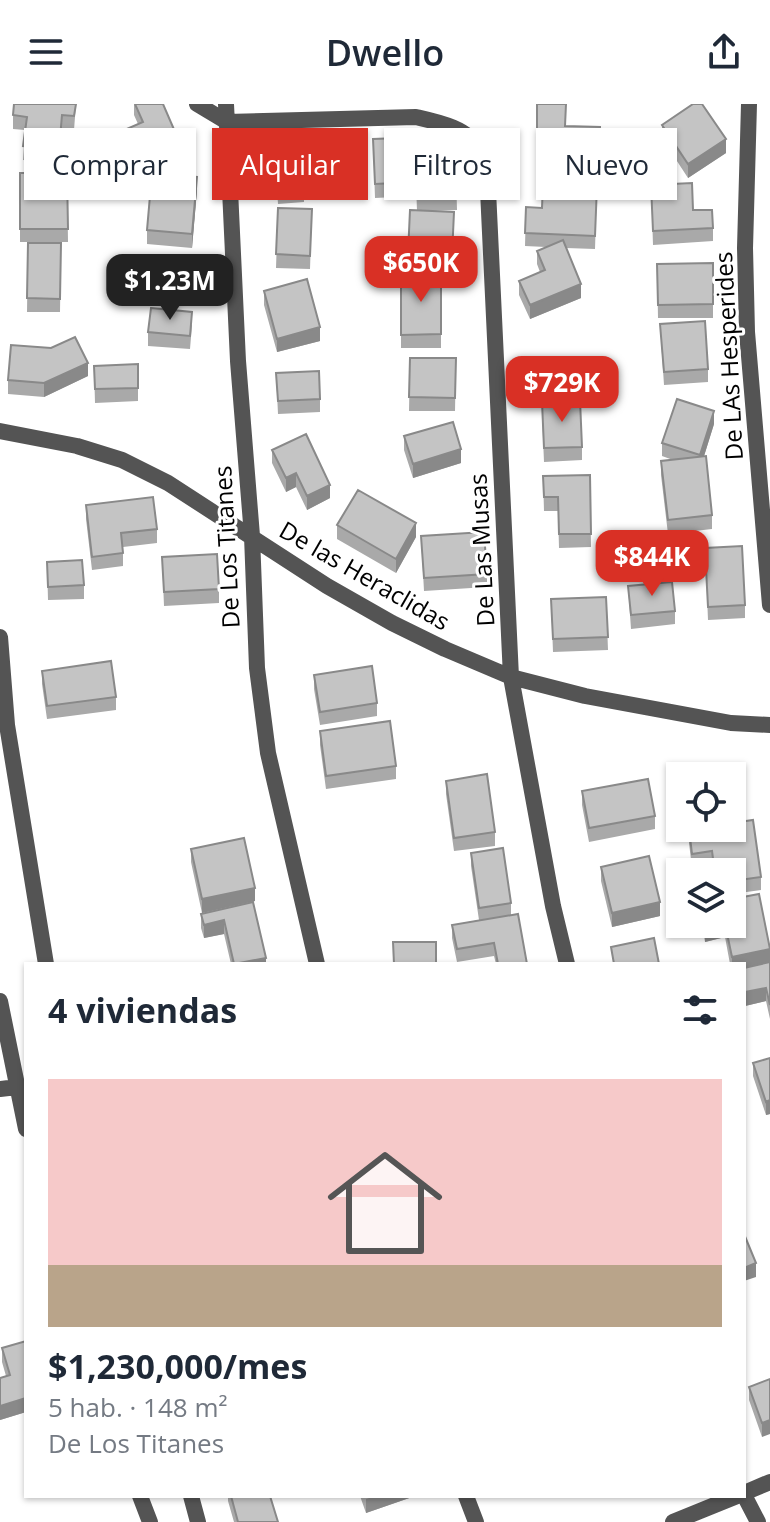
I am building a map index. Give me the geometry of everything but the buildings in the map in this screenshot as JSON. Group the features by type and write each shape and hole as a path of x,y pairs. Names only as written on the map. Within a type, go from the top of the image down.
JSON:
{"street":[{"path":"197,104 227,122"},
{"name":"De Los Titanes","path":"226,104 257,668 268,753 317,962"},
{"name":"De LAs Hesperides","path":"749,104 745,248 747,332 770,605"},
{"name":"De Las Musas","path":"227,122 416,117 443,123 467,135 479,147 487,169 511,677 553,906 567,962"},
{"name":"De las Heraclidas","path":"0,431 77,446 122,460 168,483 327,586 392,623 511,677 599,699 731,723 770,725"},
{"path":"0,637 7,725 46,962"},
{"path":"0,1001 24,1120"},
{"path":"0,1089 17,1087"},
{"path":"746,1493 770,1482"},
{"path":"141,1498 150,1522"},
{"path":"192,1498 198,1522"},
{"path":"467,1498 476,1522"},
{"path":"673,1522 732,1498"},
{"path":"746,1498 758,1522"}]}
